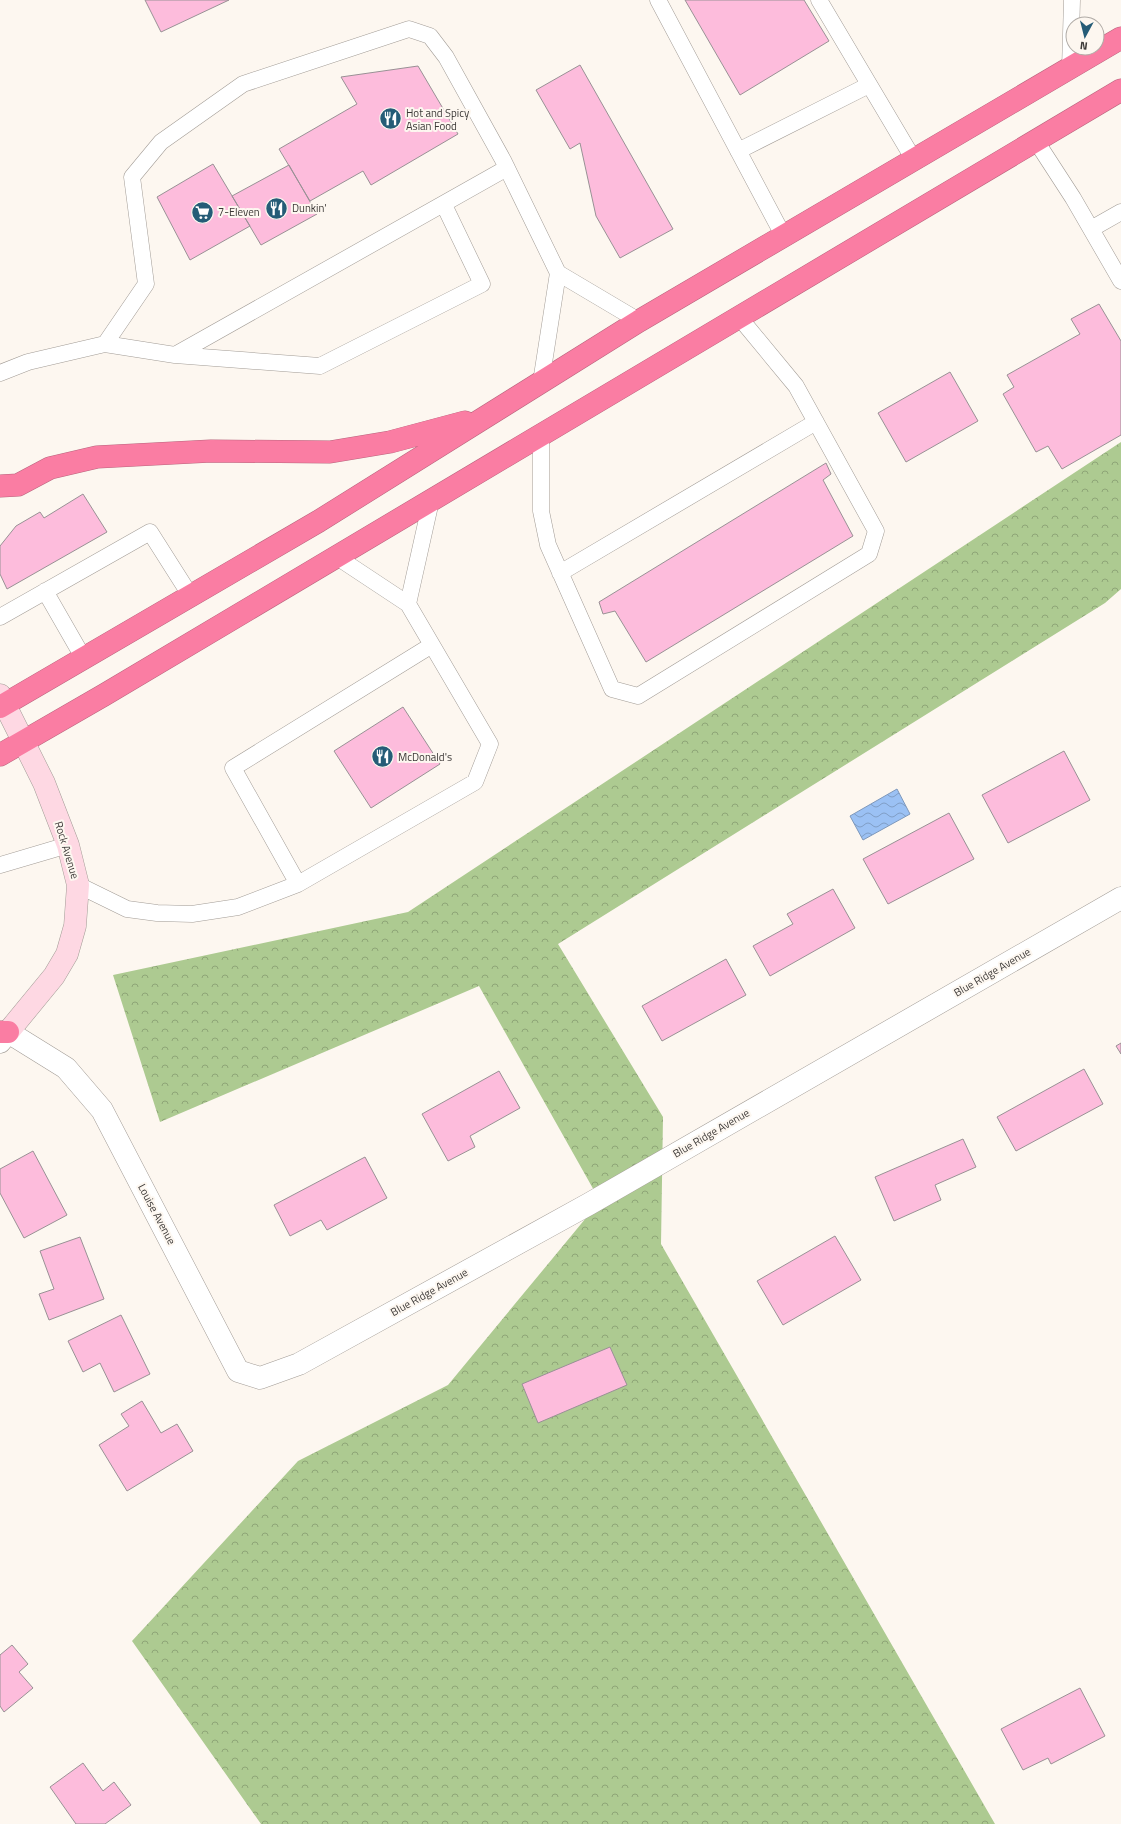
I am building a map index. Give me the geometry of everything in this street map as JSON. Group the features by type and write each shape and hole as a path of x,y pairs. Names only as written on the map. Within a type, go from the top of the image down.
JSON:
{"highway":[{"path":"2,702 84,659 319,521 639,321 1121,38"},
{"path":"0,755 104,695 1121,90"},
{"path":"0,499 9,486 50,468 98,457 211,451 330,452 390,442 486,416"}],"street":[{"name":"Rock Avenue","path":"2,702 44,783 68,844 78,886 75,926 67,954 54,976 3,1035"},
{"name":"Blue Ridge Avenue","path":"299,1364 589,1204 1121,898"},
{"name":"Louise Avenue","path":"3,1035 66,1068 102,1110 238,1371 260,1378 299,1364"}],"lane":[{"path":"658,0 784,237"},
{"path":"819,0 914,160"},
{"path":"1070,69 1072,0"},
{"path":"105,344 146,284 132,177 161,142 243,84 409,29 430,36 446,57 507,168 558,273 639,321"},
{"path":"738,151 869,85"},
{"path":"1036,141 1074,198 1121,281"},
{"path":"175,355 444,205 507,168"},
{"path":"0,373 28,362 105,344 175,355 320,366 482,284 444,205"},
{"path":"1091,229 1121,212"},
{"path":"541,382 558,273"},
{"path":"541,435 541,511 548,545 612,689 638,696 869,554 876,531 796,386 739,317"},
{"path":"560,573 816,422"},
{"path":"408,604 431,501"},
{"path":"0,617 150,532 190,596"},
{"path":"78,886 127,909 157,914 192,914 238,907 298,884 475,782 490,744 408,604 336,557"},
{"path":"45,591 84,659"},
{"path":"298,884 232,768 432,644"},
{"path":"0,865 68,844"}],"green space":[{"path":"1121,442 1121,589 1105,603 558,944 663,1117 661,1244 995,1824 261,1824 132,1641 298,1461 448,1385 600,1201 479,986 160,1122 113,975 408,912"}],"water":[{"path":"897,789 910,814 863,840 850,816"}],"building":[{"path":"145,0 229,0 161,32"},
{"path":"685,0 804,0 829,41 740,95"},
{"path":"580,65 673,229 620,258 596,216 580,143 570,149 536,90"},
{"name":"Hot and Spicy Asian Food","path":"418,66 458,134 371,185 363,171 310,201 279,149 357,104 341,77"},
{"name":"7-Eleven","path":"213,164 250,226 190,260 157,197"},
{"name":"Dunkin'","path":"289,165 317,214 261,245 232,196"},
{"path":"1099,304 1121,341 1121,435 1062,469 1048,446 1036,452 1003,394 1014,387 1007,375 1080,334 1071,319"},
{"path":"950,372 978,421 906,462 878,413"},
{"path":"826,463 831,474 823,480 853,536 646,662 615,611 603,614 599,602"},
{"path":"83,494 107,532 7,589 0,574 0,546 16,526 40,512 44,518"},
{"path":"403,707 440,764 371,808 334,751"},
{"path":"1064,751 1090,800 1008,843 982,795"},
{"path":"949,813 974,859 888,904 863,859"},
{"path":"833,889 855,928 770,976 753,946 793,924 787,914"},
{"path":"726,959 746,995 662,1041 642,1006"},
{"path":"1121,1043 1121,1054 1116,1046"},
{"path":"1084,1069 1103,1104 1016,1151 997,1117"},
{"path":"499,1071 520,1108 470,1136 475,1147 448,1161 422,1114"},
{"path":"963,1139 976,1167 935,1185 941,1200 894,1221 875,1177"},
{"path":"33,1151 67,1215 24,1238 0,1193 0,1169"},
{"path":"365,1157 387,1198 327,1230 321,1220 290,1236 274,1205"},
{"path":"835,1236 861,1280 783,1325 757,1281"},
{"path":"80,1237 104,1299 49,1320 39,1294 54,1289 40,1251"},
{"path":"121,1315 150,1374 114,1392 100,1363 83,1372 68,1341"},
{"path":"610,1347 627,1385 538,1423 522,1384"},
{"path":"142,1401 161,1433 177,1424 193,1451 127,1491 99,1445 129,1426 121,1414"},
{"path":"12,1645 28,1664 19,1672 33,1688 4,1712 0,1706 0,1655"},
{"path":"1080,1688 1105,1736 1051,1764 1048,1758 1023,1770 1001,1729"},
{"path":"83,1763 103,1791 114,1782 131,1805 105,1824 76,1824 50,1787"}],"place":[{"name":"Hot and Spicy Asian Food","path":"390,119"},
{"name":"Dunkin'","path":"276,208"},
{"name":"7-Eleven","path":"203,212"},
{"name":"McDonald's","path":"382,757"}]}
